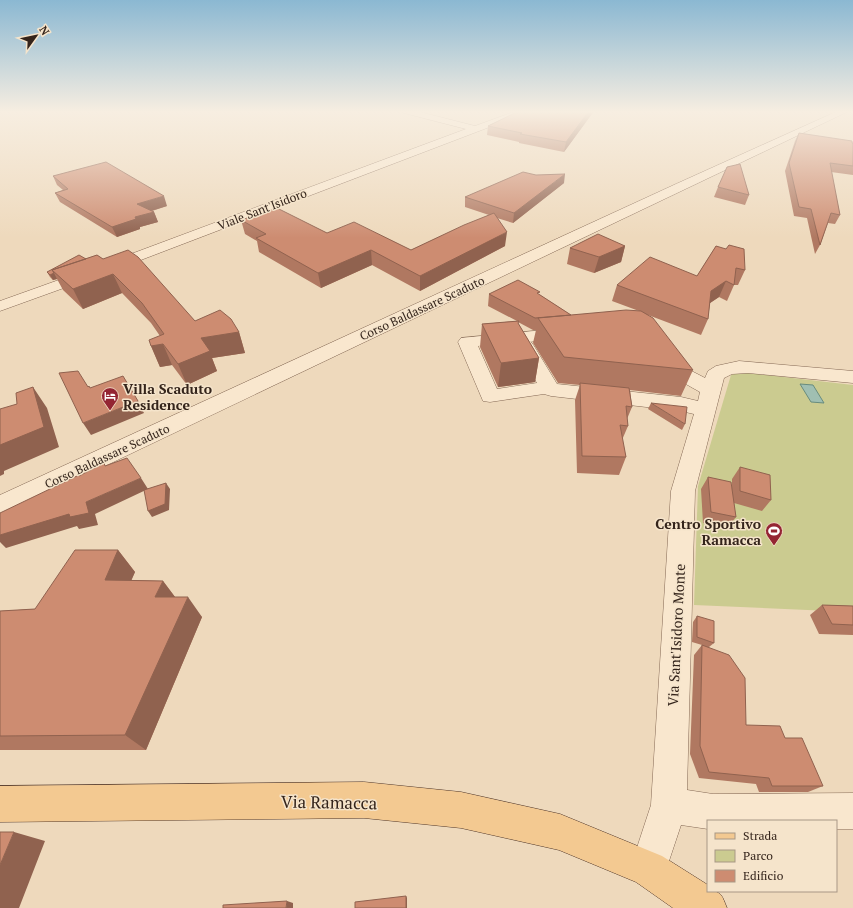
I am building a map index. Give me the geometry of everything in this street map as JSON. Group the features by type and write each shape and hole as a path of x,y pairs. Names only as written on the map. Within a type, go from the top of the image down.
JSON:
{"main road":[{"name":"Via Ramacca","path":"0,804 364,800 461,810 560,832 649,869 707,908"}],"street":[{"name":"Viale Sant'Isidoro","path":"0,306 410,153"},
{"name":"Corso Baldassare Scaduto","path":"0,506 753,153"},
{"path":"533,388 490,396 467,342 578,332"},
{"path":"657,345 675,370 708,400"},
{"path":"525,346 551,390 681,404 708,400"},
{"name":"Via Sant'Isidoro Monte","path":"649,869 669,805 683,491 715,375 721,370 735,367 748,367 853,377"},
{"path":"669,805 713,812 853,811"}],"green space":[{"name":"Centro Sportivo Ramacca","path":"741,372 853,385 853,612 694,605 698,486 731,375"}],"shaded area":[{"path":"800,384 813,385 824,403 811,402"}],"building":[{"path":"792,153 853,153 853,166 830,163 840,215 831,213 820,245 811,209 799,207 789,163"},
{"path":"106,162 164,196 137,204 154,212 135,217 136,219 112,227 55,193 68,189 53,176"},
{"path":"740,164 749,195 718,187 727,167"},
{"path":"523,172 536,175 565,174 514,213 465,197"},
{"path":"277,208 327,233 354,222 411,250 464,225 494,213 507,232 420,276 371,250 318,273 256,238 266,234 241,220"},
{"path":"598,234 625,246 599,257 570,248"},
{"path":"729,245 744,249 745,270 736,268 734,285 726,281 711,291 708,319 617,285 650,257 697,276 716,246 726,249"},
{"path":"128,250 138,257 195,321 220,310 231,319 239,332 201,338 210,351 178,364 163,344 151,346 149,340 164,334 142,303 113,274 73,289 52,270 97,255 103,259"},
{"path":"79,255 86,259 52,270 54,273 50,275 47,272"},
{"path":"518,280 540,292 537,293 571,315 535,318 489,294"},
{"path":"626,310 641,311 653,318 693,370 564,357 538,318"},
{"path":"519,321 518,323 539,358 501,363 482,324"},
{"path":"78,371 90,388 123,376 138,401 83,423 59,373"},
{"path":"580,383 629,388 632,407 626,406 628,426 620,425 626,457 582,456"},
{"path":"33,387 44,427 0,445 0,409 17,404 16,393"},
{"path":"651,403 687,407 685,424"},
{"path":"127,458 141,478 86,502 89,513 70,517 69,514 0,535 0,513 104,463 105,466"},
{"path":"740,467 770,475 771,500 740,491"},
{"path":"708,477 731,482 736,517 711,512"},
{"path":"166,483 165,504 148,511 144,490"},
{"path":"75,550 118,550 105,580 163,581 155,597 188,597 125,735 0,736 0,611 35,609"},
{"path":"822,605 853,606 853,625 832,624"},
{"path":"697,616 714,621 714,643 697,637"},
{"path":"702,645 729,655 745,678 746,725 780,726 785,738 802,738 823,786 772,786 769,778 709,772 700,746"},
{"path":"0,832 14,832 0,865"},
{"path":"406,896 406,908 355,908 355,902"},
{"path":"287,901 286,908 223,908 223,905"}],"place":[{"name":"Villa Scaduto Residence","path":"110,411"},
{"name":"Centro Sportivo Ramacca","path":"774,546"}]}
